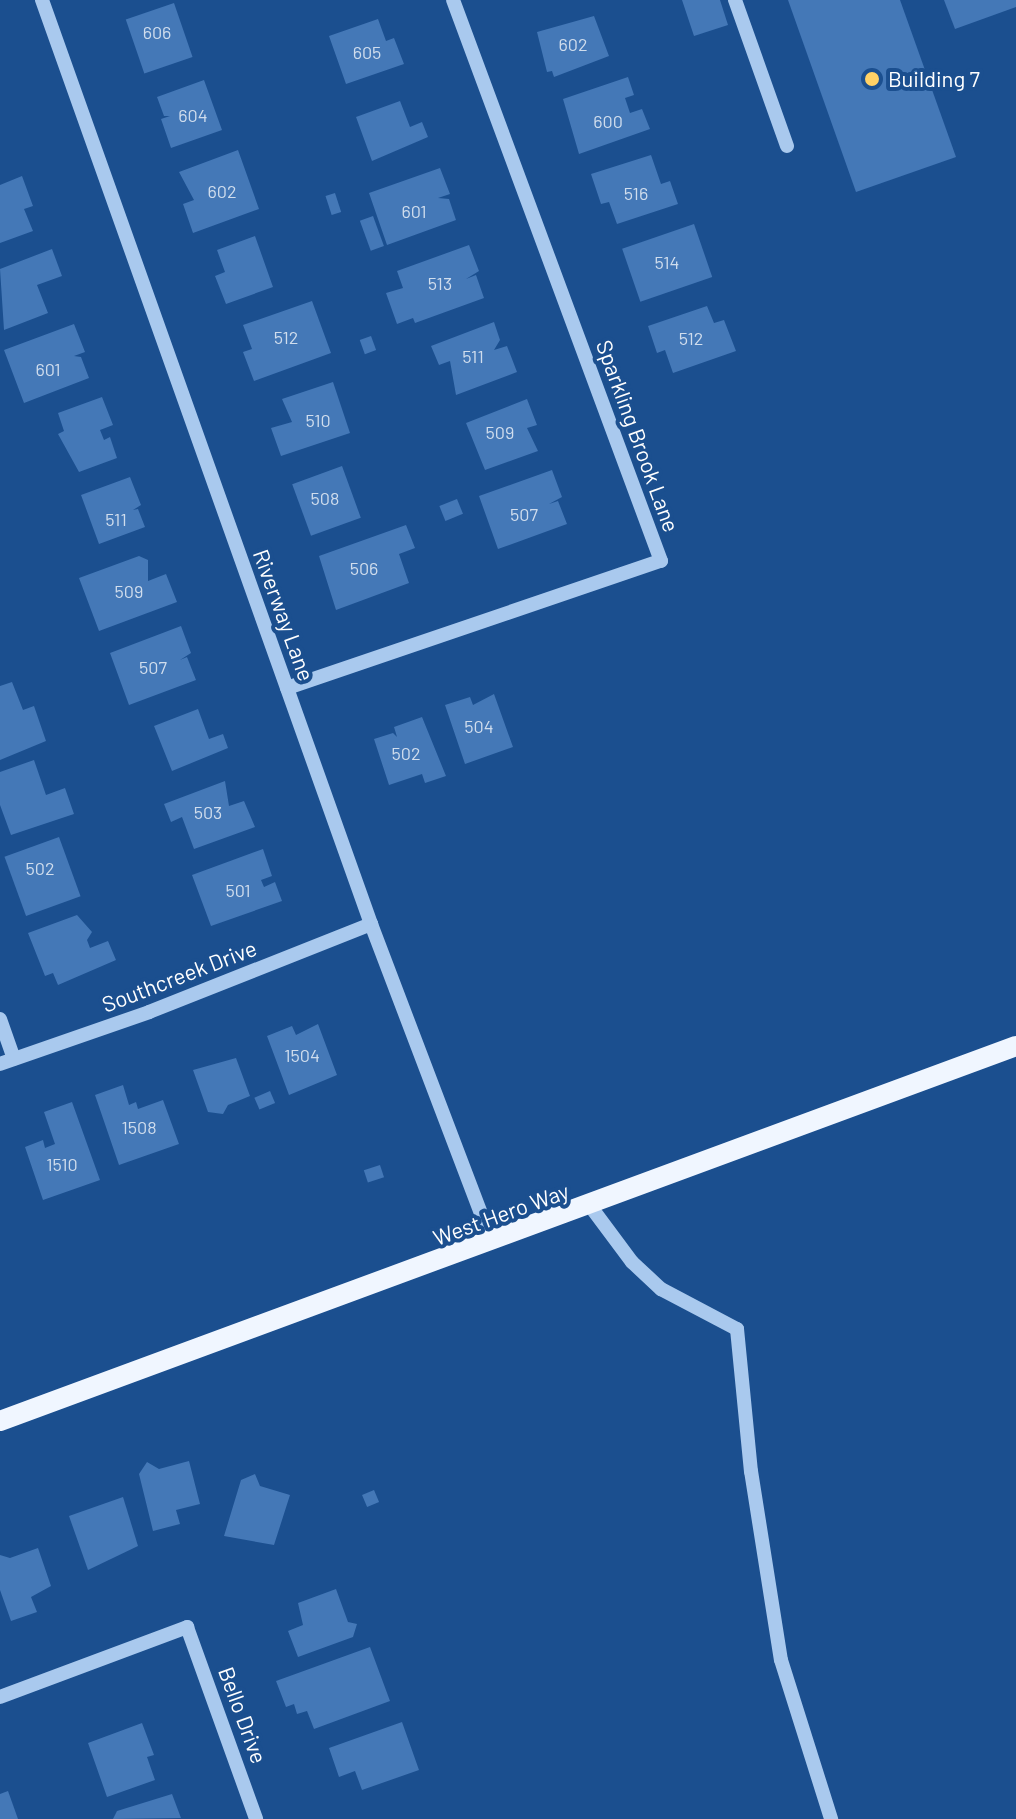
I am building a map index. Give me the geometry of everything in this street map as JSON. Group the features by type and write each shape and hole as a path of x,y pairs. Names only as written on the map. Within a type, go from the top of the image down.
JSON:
{"main road":[{"name":"West Hero Way","path":"0,1421 591,1207 1016,1046"}],"street":[{"name":"Riverway Lane","path":"42,0 371,924 492,1242"},
{"name":"Sparkling Brook Lane","path":"287,688 661,561 453,0"},
{"path":"735,0 787,146"},
{"name":"Southcreek Drive","path":"7,1061 371,924"},
{"path":"0,1019 7,1061"},
{"path":"591,1207 632,1262 661,1289 737,1329 751,1471 781,1660 831,1819"},
{"name":"Bello Drive","path":"0,1697 187,1627 256,1819"}],"building":[{"path":"682,0 720,0 728,25 694,36"},
{"name":"Building 7","path":"788,0 900,0 956,157 856,192"},
{"path":"944,0 1016,0 1016,7 955,29"},
{"path":"174,3 193,57 144,73 126,20"},
{"path":"594,16 609,56 554,77 552,71 547,72 537,32"},
{"path":"378,19 386,41 394,38 404,64 346,84 329,36"},
{"path":"628,77 634,95 625,98 630,113 642,109 650,129 579,154 563,99"},
{"path":"204,80 222,130 171,148 161,119 170,116 164,116 157,97"},
{"path":"400,101 410,127 422,122 428,137 372,161 356,117"},
{"path":"238,150 259,209 193,233 183,204 194,200 179,172"},
{"path":"651,155 661,184 670,181 678,204 617,224 609,202 601,204 591,174"},
{"path":"440,168 450,194 438,198 449,199 456,220 387,245 369,193"},
{"path":"22,176 33,206 24,209 33,231 0,243 0,185"},
{"path":"335,193 341,212 332,215 325,196"},
{"path":"373,216 384,246 371,251 360,221"},
{"path":"694,224 712,277 640,302 622,249"},
{"path":"255,236 273,287 226,304 215,276 225,272 217,250"},
{"path":"469,245 479,271 466,279 476,275 484,298 415,323 413,318 397,324 386,293 403,288 397,271"},
{"path":"52,249 62,276 37,285 48,313 4,330 0,269"},
{"path":"312,301 331,353 254,381 243,352 252,349 243,325"},
{"path":"707,306 714,323 724,320 736,351 673,373 665,350 657,353 648,326"},
{"path":"494,322 500,340 494,350 507,346 517,372 456,395 450,361 439,365 431,346"},
{"path":"74,324 85,352 74,356 81,357 89,378 24,403 4,350"},
{"path":"371,336 376,350 365,354 360,340"},
{"path":"333,382 350,433 281,456 271,428 292,422 282,399"},
{"path":"102,397 113,425 100,430 104,440 110,437 117,458 79,472 58,434 64,431 58,413"},
{"path":"527,399 537,425 527,428 538,451 485,470 466,423"},
{"path":"342,466 361,518 311,536 292,484"},
{"path":"552,470 562,497 549,504 558,501 567,524 498,549 479,496"},
{"path":"130,477 141,505 133,510 138,509 145,527 99,544 81,495"},
{"path":"457,499 463,514 445,521 439,506"},
{"path":"406,525 415,548 399,554 409,583 336,610 319,556"},
{"path":"139,556 148,560 148,581 166,574 177,602 99,631 79,578"},
{"path":"181,626 191,653 180,660 187,657 196,680 129,705 110,653"},
{"path":"12,682 23,710 34,706 46,741 0,760 0,686"},
{"path":"494,694 513,747 465,764 445,705 470,697 473,705"},
{"path":"198,709 209,739 223,734 228,748 172,771 154,726"},
{"path":"422,717 446,776 425,783 422,774 389,785 374,739 393,733 397,737 394,727"},
{"path":"34,760 46,795 65,788 74,814 11,835 0,805 0,772"},
{"path":"225,781 229,806 244,801 255,827 194,849 182,817 171,822 164,804"},
{"path":"59,837 81,896 26,916 4,857"},
{"path":"263,849 272,876 261,880 264,887 275,882 282,901 211,926 192,875"},
{"path":"77,915 92,932 87,940 90,948 108,941 116,960 58,985 53,973 45,976 28,933"},
{"path":"318,1024 337,1075 289,1095 267,1036 292,1026 296,1035"},
{"path":"236,1058 250,1096 228,1105 223,1114 208,1112 193,1070"},
{"path":"123,1085 129,1105 136,1102 138,1109 163,1100 179,1144 119,1165 95,1095"},
{"path":"270,1091 275,1103 259,1110 254,1098"},
{"path":"72,1102 100,1180 43,1200 25,1147 43,1140 45,1148 55,1144 44,1112"},
{"path":"380,1165 384,1177 368,1183 364,1170"},
{"path":"189,1461 200,1504 176,1510 180,1524 153,1531 139,1474 147,1462 159,1469"},
{"path":"255,1474 260,1486 290,1495 274,1545 224,1536 241,1480"},
{"path":"374,1490 379,1502 367,1507 362,1495"},
{"path":"123,1497 138,1546 88,1570 69,1516"},
{"path":"38,1548 51,1586 31,1597 37,1612 11,1621 0,1590 0,1555 10,1558"},
{"path":"336,1589 348,1622 357,1624 353,1637 298,1657 288,1631 303,1625 298,1603"},
{"path":"370,1647 390,1701 314,1729 307,1711 297,1714 294,1704 286,1707 276,1681"},
{"path":"402,1722 419,1770 362,1790 355,1771 339,1777 329,1748"},
{"path":"142,1723 154,1755 147,1757 155,1780 107,1797 88,1743"},
{"path":"8,1791 18,1819 0,1819 0,1794"},
{"path":"172,1794 181,1818 113,1819 117,1811"}],"place":[{"name":"Building 7","path":"872,79"}]}
